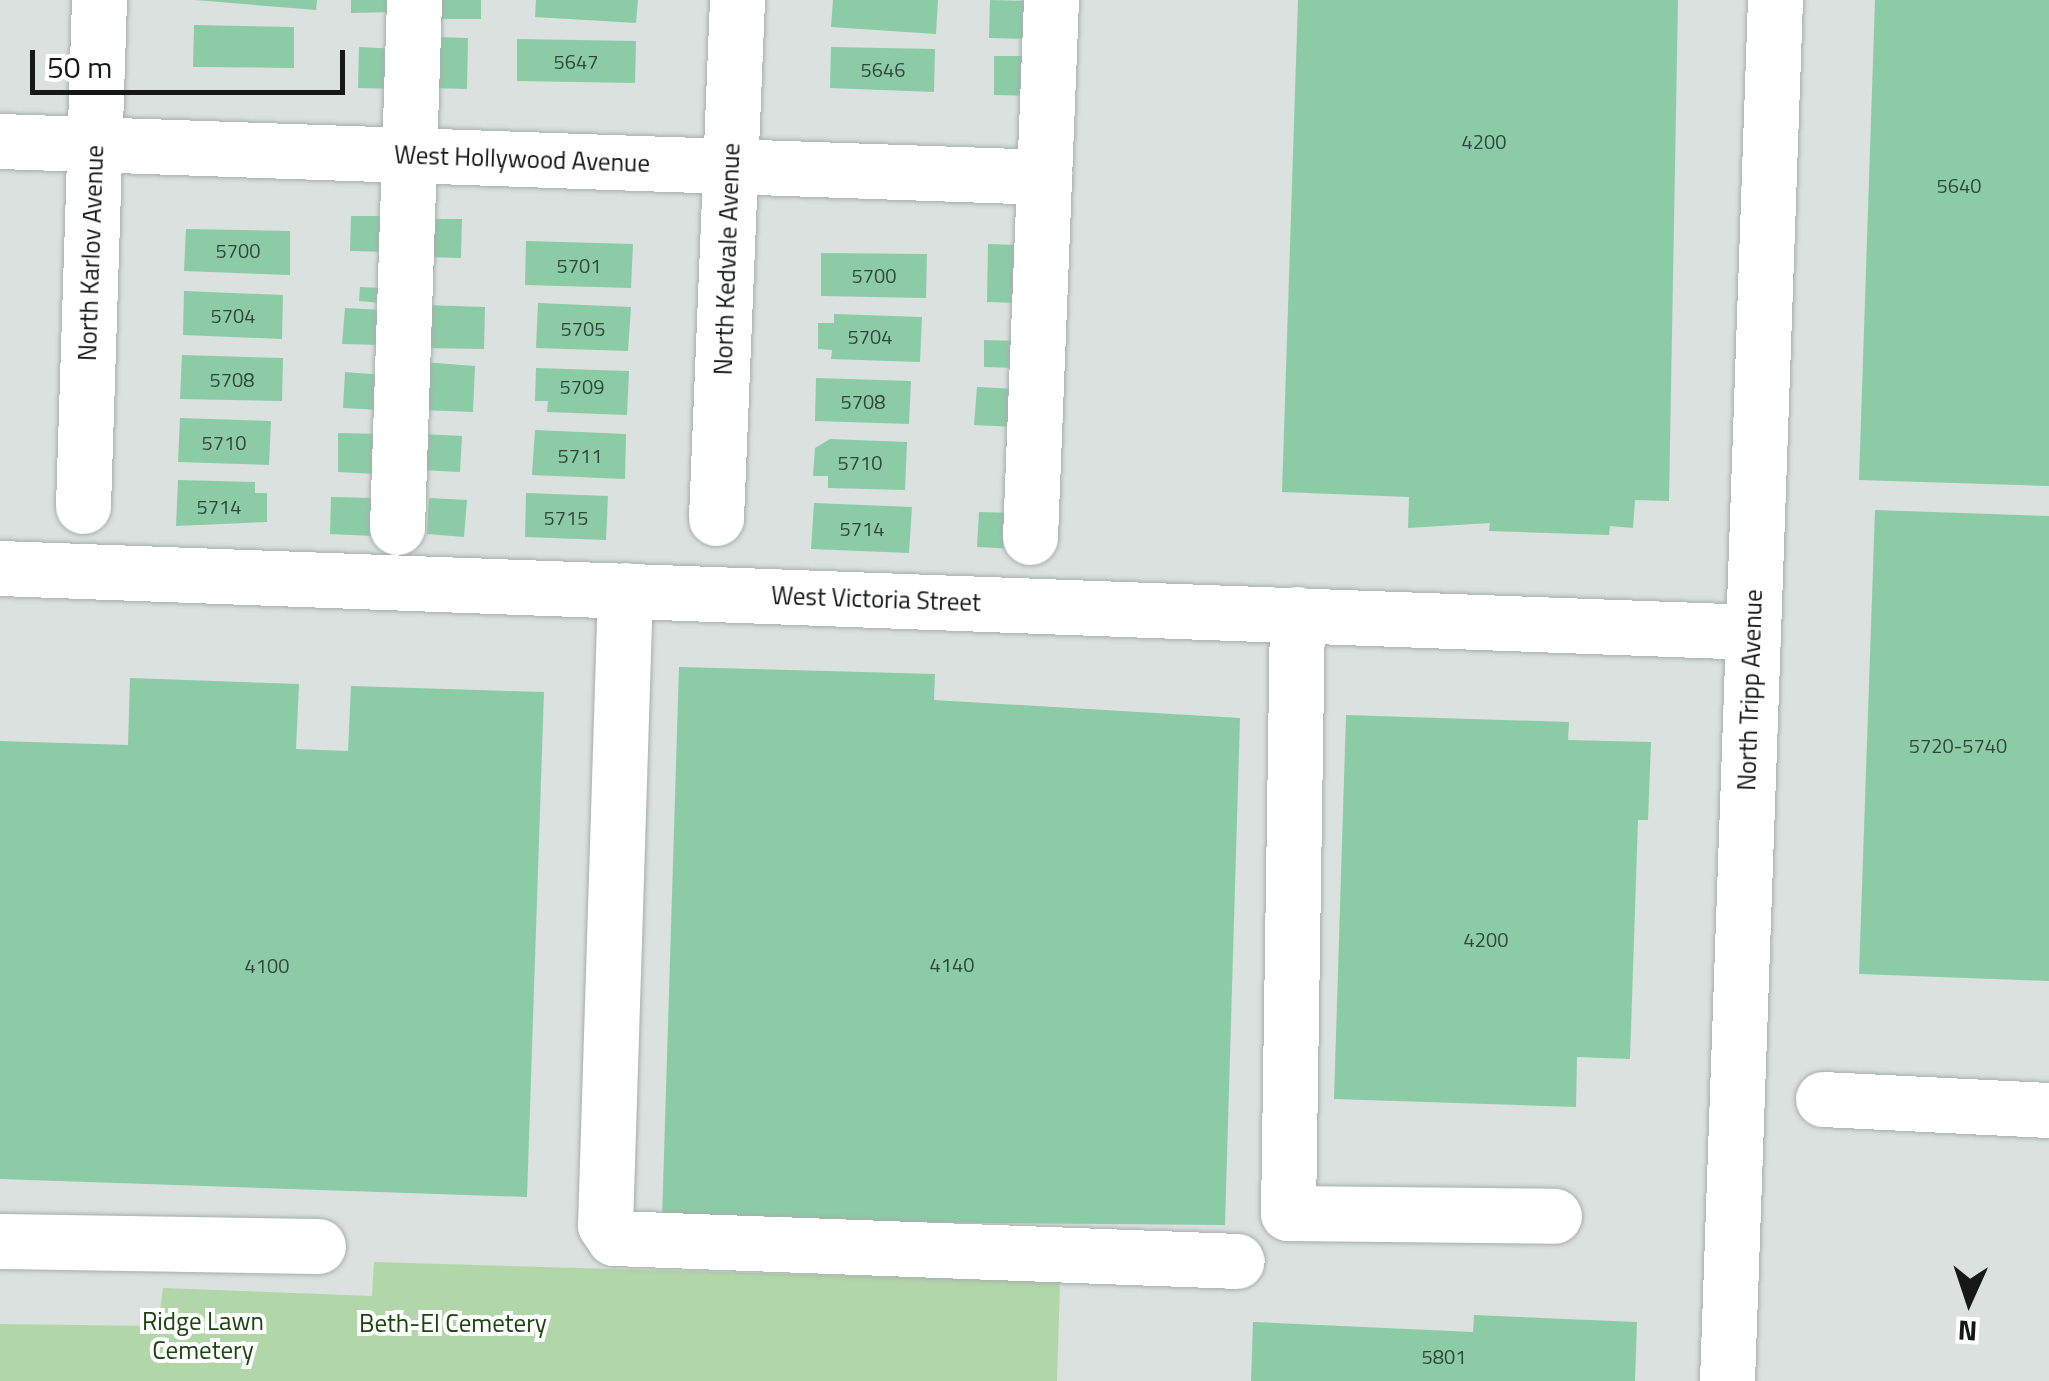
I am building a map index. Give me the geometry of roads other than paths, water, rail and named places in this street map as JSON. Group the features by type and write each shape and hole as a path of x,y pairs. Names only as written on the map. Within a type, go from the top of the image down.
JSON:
{"street":[{"name":"North Karlov Avenue","path":"84,506 99,0"},
{"path":"397,526 414,0"},
{"name":"North Kedvale Avenue","path":"716,518 737,0"},
{"path":"1030,537 1050,0"},
{"name":"North Tripp Avenue","path":"1726,1381 1775,0"},
{"name":"West Hollywood Avenue","path":"0,141 1044,177"},
{"name":"West Victoria Street","path":"0,568 1752,632"},
{"path":"624,590 605,1225 614,1238 1237,1261"},
{"path":"1296,614 1288,1214 1554,1216"},
{"path":"1824,1099 2049,1110"},
{"path":"0,1241 318,1246"}],"park label":[{"name":"Beth-El Cemetery","path":"453,1323"},
{"name":"Ridge Lawn Cemetery","path":"203,1336"}]}
